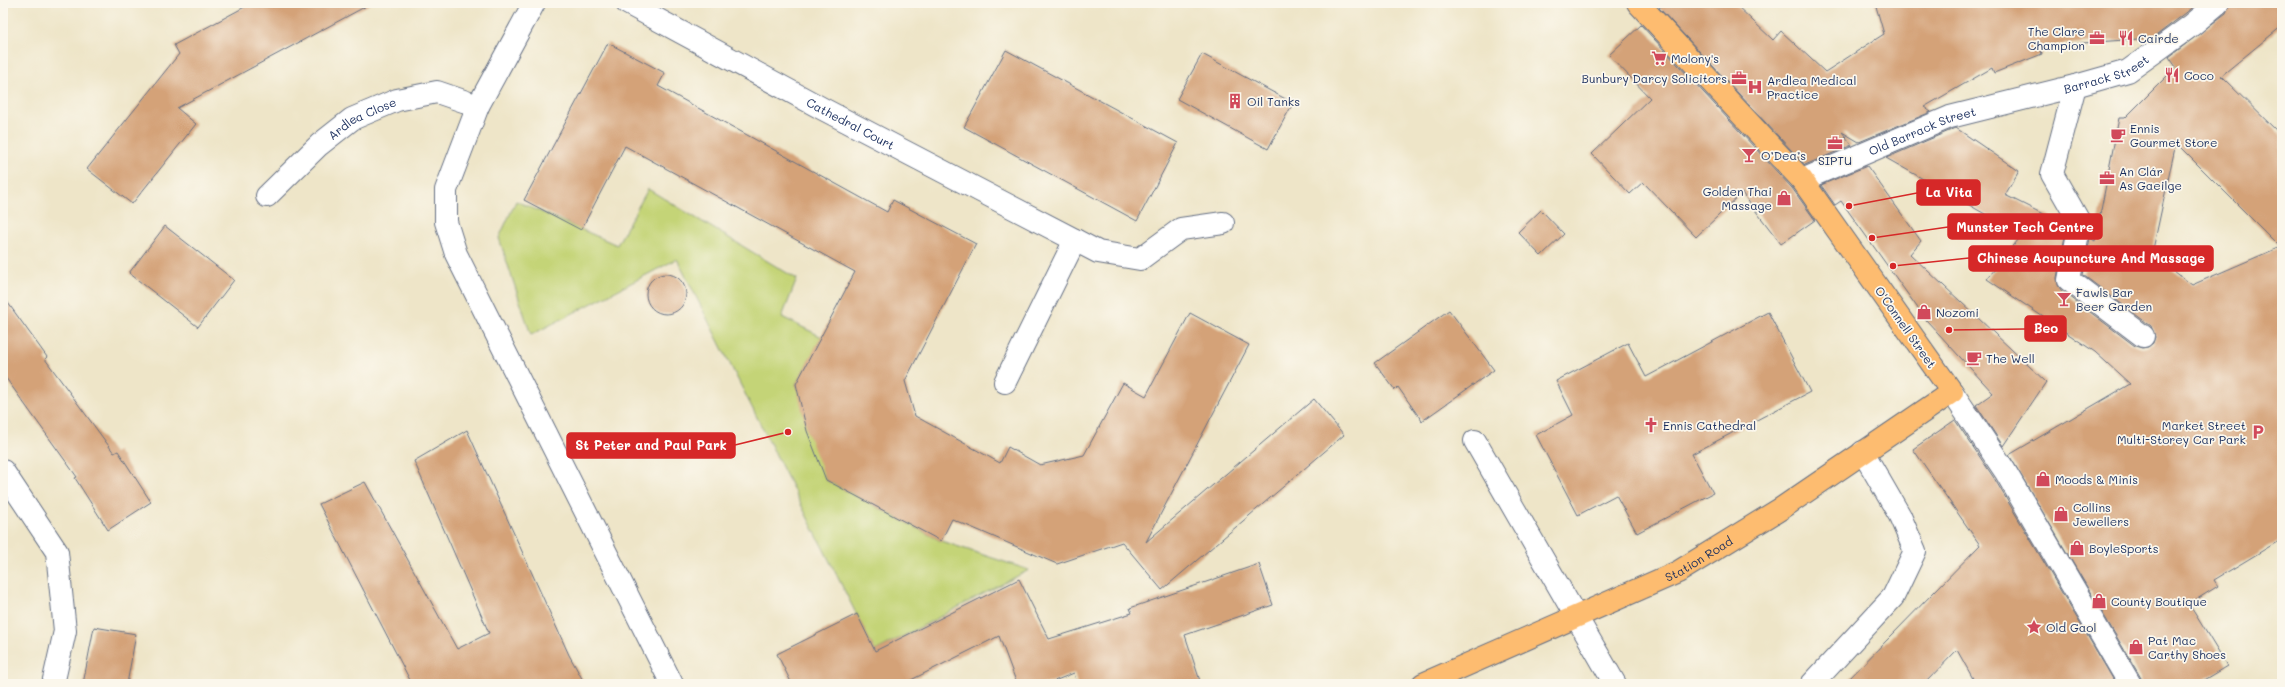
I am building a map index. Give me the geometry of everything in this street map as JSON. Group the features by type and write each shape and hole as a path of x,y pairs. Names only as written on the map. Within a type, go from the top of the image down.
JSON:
{"main road":[{"name":"O'Connell Street","path":"1638,3 1802,180 1952,392"},
{"name":"Station Road","path":"1423,684 1678,572 1782,508 1952,392"}],"street":[{"path":"534,3 478,106 446,190 446,222 456,254 672,684"},
{"name":"Cathedral Court","path":"627,3 823,109 1098,252 1140,260 1181,229 1223,223"},
{"name":"Barrack Street","path":"2046,92 2128,71 2192,25 2218,3"},
{"path":"2074,86 2052,174 2080,223 2069,280 2143,336"},
{"name":"Ardlea Close","path":"267,196 319,145 352,119 397,100 437,92 478,106"},
{"name":"Old Barrack Street","path":"1802,180 1950,117 2046,92"},
{"path":"1005,382 1075,240"},
{"name":"O'Connell Street","path":"1952,392 2005,471 2130,684"},
{"path":"1475,441 1615,684"},
{"path":"1812,684 1892,597 1915,551 1900,516 1863,452"},
{"path":"3,471 57,552 65,631 53,684"}],"green space":[{"path":"648,189 797,279 782,317 822,337 796,384 826,480 941,541 1029,570 875,651 677,259 531,335 499,238 516,201 617,245"}],"building":[{"path":"252,3 372,3 177,108 196,124 132,204 87,169 179,54 174,45"},
{"path":"1665,3 1734,3 1773,40 1781,31 1825,72 1884,34 1875,3 2199,3 2153,38 2040,46 2042,54 1994,73 1992,68 1924,107 1931,112 1859,142 1842,132 1852,145 1805,165 1659,8"},
{"path":"2230,3 2282,3 2282,26 2221,76 2282,136 2282,539 2214,580 2218,586 2189,604 2227,666 2197,684 2142,684 2141,678 2009,455 2130,384 2095,352 1987,279 2022,235 1886,158 1956,128 2019,171 2005,195 2067,226 2057,278 2058,285 2061,290 2135,346 2142,348 2148,347 2153,343 2155,337 2151,326 2083,275 2090,238 2095,241 2119,118 2125,118 2176,67 2169,57 2226,13","holes":["2176,143 2280,247 2192,285 2152,254"]},
{"path":"1641,25 1792,188 1815,220 1781,244 1742,193 1696,237 1643,182 1630,194 1592,154 1650,98 1609,55"},
{"path":"608,43 665,73 658,86 887,212 893,200 976,244 905,381 915,416 1000,463 1008,447 1040,465 1084,455 1123,383 1146,396 1190,313 1249,345 1146,542 1314,399 1344,435 1162,590 1122,542 1057,564 952,519 941,541 826,480 807,431 796,384 855,272 625,146 581,230 524,200"},
{"path":"1006,50 1178,143 1137,221 964,127"},
{"name":"Oil Tanks","path":"1202,54 1293,103 1268,149 1177,99"},
{"path":"1867,166 1921,241 1910,254 2046,382 2003,446 1976,405 1993,393 1927,321 1841,201 1835,205 1821,185"},
{"path":"1541,210 1564,234 1541,256 1518,232"},
{"path":"165,226 234,280 198,327 129,273"},
{"path":"666,274 674,276 680,280 684,286 686,294 684,302 680,308 674,312 666,314 658,312 652,308 648,302 646,294 648,286 652,280 658,276"},
{"path":"3,296 47,357 45,359 114,453 118,451 151,502 108,530 75,478 77,477 3,374"},
{"path":"1449,310 1494,370 1422,421 1398,387 1395,390 1375,363"},
{"name":"Ennis Cathedral","path":"1768,312 1810,392 1692,454 1713,493 1637,533 1616,495 1578,515 1536,435 1573,415 1556,381 1628,343 1646,377"},
{"path":"1955,420 1994,478 2116,684 1976,684 1957,650 1924,684 1844,684 1980,545 1913,449"},
{"path":"467,430 569,655 585,684 412,684 319,504 365,482 457,649 489,633 414,461"},
{"path":"1259,564 1273,605 1185,635 1201,684 1077,684 1074,673 1047,684 1017,684 999,636 903,684 792,684 777,654 857,614 875,651 1019,579 1049,639 1132,613 1130,608"},
{"path":"94,627 136,634 127,684 83,684"}],"place":[{"name":"The Clare Champion","path":"2097,38"},
{"name":"Cairde","path":"2126,38"},
{"name":"Molony's","path":"1659,58"},
{"name":"Coco","path":"2172,75"},
{"name":"Bunbury Darcy Solicitors","path":"1739,78"},
{"name":"Ardlea Medical Practice","path":"1755,87"},
{"name":"Oil Tanks","path":"1235,101"},
{"name":"Ennis Gourmet Store","path":"2118,135"},
{"name":"SIPTU","path":"1835,143"},
{"name":"O’Dea’s","path":"1749,155"},
{"name":"An Clár As Gaeilge","path":"2107,178"},
{"name":"Golden Thai Massage","path":"1784,198"},
{"name":"La Vita","path":"1849,206"},
{"name":"Munster Tech Centre","path":"1872,238"},
{"name":"Chinese Acupuncture And Massage","path":"1893,266"},
{"name":"Fawls Bar Beer Garden","path":"2064,299"},
{"name":"Nozomi","path":"1924,312"},
{"name":"Beo","path":"1949,330"},
{"name":"The Well","path":"1974,358"},
{"name":"Ennis Cathedral","path":"1651,425"},
{"name":"St Peter and Paul Park","path":"788,432"},
{"name":"Market Street Multi-Storey Car Park","path":"2258,432"},
{"name":"Moods & Minis","path":"2043,479"},
{"name":"Collins Jewellers","path":"2061,514"},
{"name":"BoyleSports","path":"2077,548"},
{"name":"County Boutique","path":"2099,601"},
{"name":"Old Gaol","path":"2034,627"},
{"name":"Pat Mac Carthy Shoes","path":"2136,647"}]}
